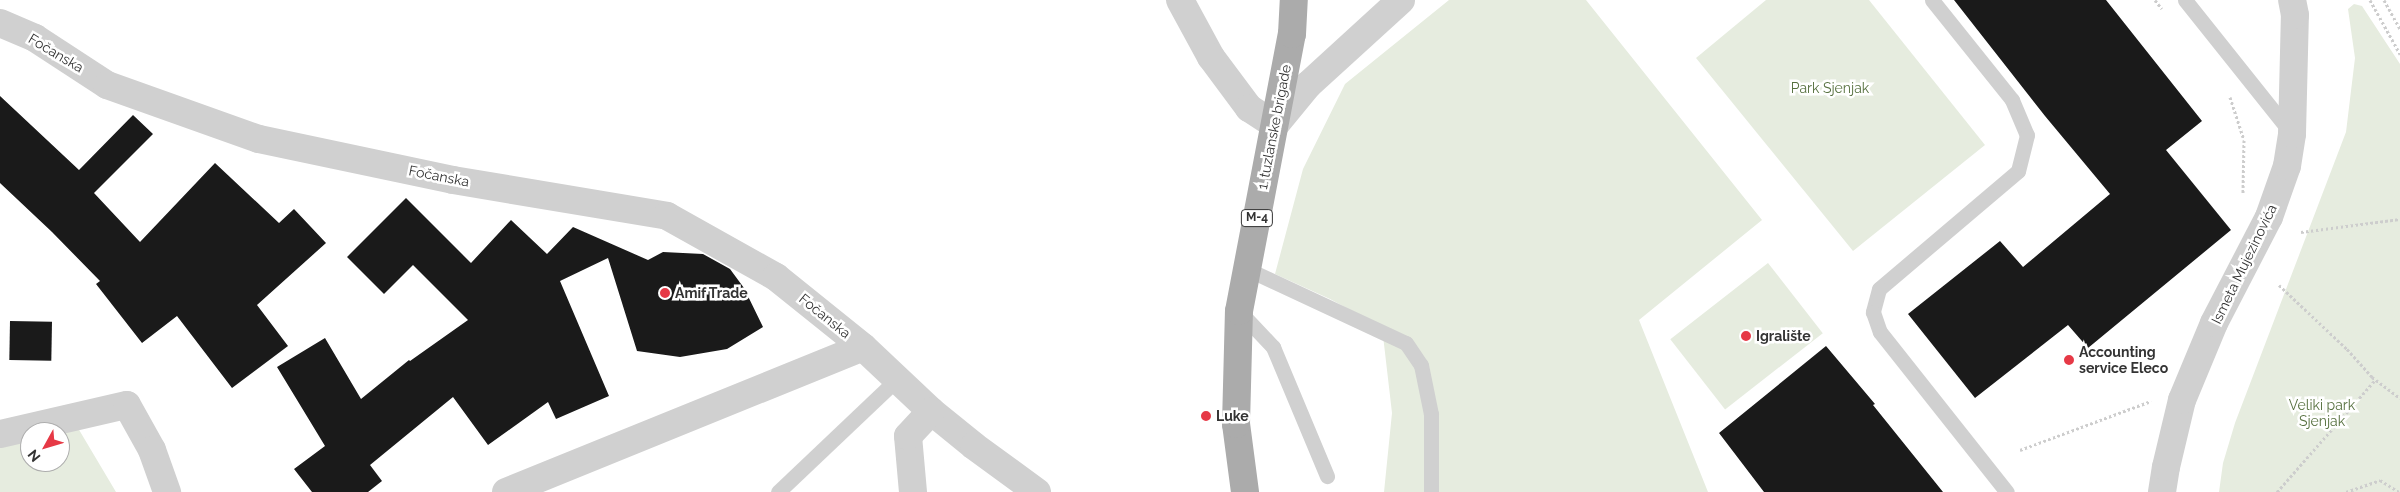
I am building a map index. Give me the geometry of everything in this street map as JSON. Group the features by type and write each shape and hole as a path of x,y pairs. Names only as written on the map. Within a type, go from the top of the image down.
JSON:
{"main road":[{"name":"1. tuzlanske brigade","path":"1245,492 1236,424 1240,311 1292,34 1294,0"}],"street":[{"path":"1180,0 1211,57 1249,108 1275,125 1308,85 1401,0"},
{"name":"Ismeta Mujezinovića","path":"2162,492 2182,400 2214,323 2269,217 2287,166 2292,134 2295,15 2292,0"},
{"name":"Fočanska","path":"0,23 35,38 107,84 259,139 453,180 667,216 776,277 863,347 931,411 974,446 1037,492"},
{"name":"Fočanska","path":"506,492 863,347"},
{"path":"0,434 127,405 152,450 167,492"},
{"path":"913,492 908,436 931,411"}],"lane":[{"path":"1932,0 2012,100 2027,135 2018,171 1879,289 1873,312 1880,332 2008,492"},
{"path":"2185,0 2292,134"},
{"path":"1247,269 1406,343 1422,365 1432,414 1431,492"},
{"path":"1240,311 1273,347 1327,476"},
{"path":"778,492 896,380"}],"path":[{"path":"2156,0 2168,16"},
{"path":"2370,0 2400,54"},
{"path":"2384,0 2400,28"},
{"path":"2229,94 2244,140 2242,199"},
{"path":"2301,232 2400,219"},
{"path":"2279,285 2375,380 2400,398"},
{"path":"2276,492 2375,380"},
{"path":"2020,450 2155,400"},
{"path":"2346,492 2380,480 2399,492"}],"green space":[{"path":"1449,0 1586,0 1762,220 1639,320 1708,492 1384,492 1392,413 1382,327 1330,299 1275,274 1303,169 1345,84"},
{"name":"Park Sjenjak","path":"1766,0 1869,0 1985,145 1853,251 1696,58"},
{"name":"Veliki park Sjenjak","path":"2354,4 2362,6 2400,64 2400,492 2219,492 2223,463 2235,423 2346,132 2355,58 2348,9"},
{"name":"Igralište","path":"1768,263 1823,333 1725,409 1670,339"},
{"path":"72,418 116,492 0,492 0,441 20,435 20,472 70,472 70,422 59,422"}],"building":[{"path":"1954,0 2106,0 2202,121 2166,150 2231,230 2088,348 2068,325 1975,398 1908,314 2000,241 2023,267 2110,194 2045,116"},
{"path":"0,96 79,170 133,115 153,134 94,193 140,242 215,163 279,223 294,209 326,243 257,305 288,346 232,388 177,316 142,343 96,284 100,281 0,183"},
{"path":"406,198 471,263 511,220 547,254 573,227 648,260 663,252 703,254 730,269 744,288 763,327 727,349 680,357 637,351 608,258 560,281 609,396 556,419 548,402 488,445 453,397 370,465 382,481 368,492 312,492 294,469 325,446 277,367 325,338 361,399 409,360 468,320 413,265 384,294 347,257"},
{"path":"10,321 52,322 51,361 9,360"},
{"path":"1826,346 1875,404 1873,405 1943,492 1764,492 1719,433"}],"place":[{"name":"Amif Trade","path":"665,293"},
{"name":"Igralište","path":"1746,336"},
{"name":"Accounting service Eleco","path":"2069,360"},
{"name":"Luke","path":"1206,416"}]}
